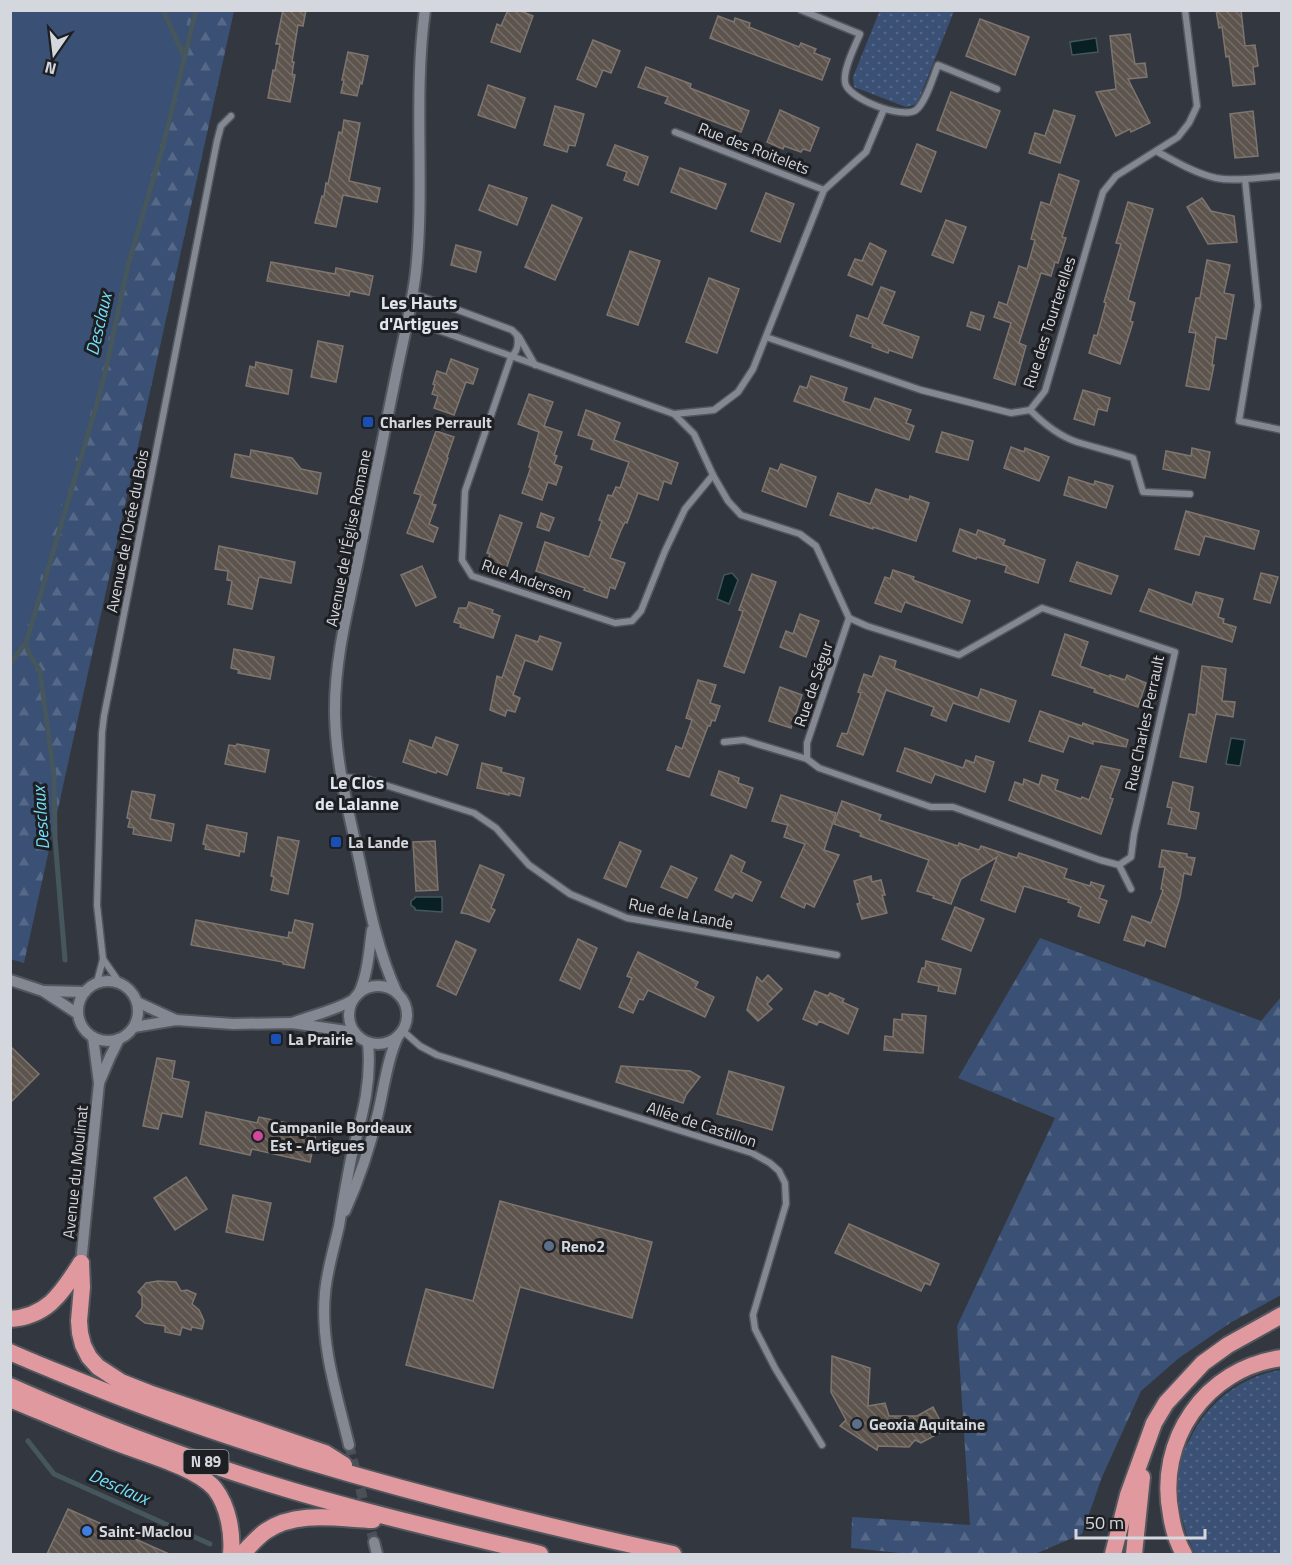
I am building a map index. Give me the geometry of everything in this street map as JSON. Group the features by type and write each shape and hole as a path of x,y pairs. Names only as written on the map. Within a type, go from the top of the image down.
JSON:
{"highway":[{"path":"10,1320 34,1314 47,1307 60,1294 81,1263"},
{"path":"81,1263 80,1333 89,1357 98,1367 121,1382 149,1393 325,1453 366,1478"},
{"path":"1113,1554 1128,1495 1154,1423 1166,1403 1203,1363 1228,1345 1281,1315"},
{"name":"N 89","path":"10,1352 126,1400 198,1426 366,1478 596,1537 673,1554"},
{"path":"1184,1554 1168,1504 1171,1456 1183,1427 1200,1401 1231,1375 1260,1362 1281,1358"},
{"name":"N 89","path":"10,1386 174,1451 265,1482 406,1522 540,1554"},
{"path":"10,1399 202,1478 215,1489 225,1507 232,1546 231,1554"},
{"path":"1134,1554 1145,1449"},
{"path":"242,1554 267,1530 289,1521 310,1517 406,1522"}],"street":[{"name":"Avenue de l'Église Romane","path":"397,993 386,968 373,926 341,777 335,714 337,674 349,602 412,293 418,244 420,58 425,10"},
{"path":"801,10 860,34 845,74 845,86 857,97 884,108 904,114 916,110 939,65 997,89"},
{"name":"Rue des Tourterelles","path":"766,337 921,390 1011,413 1029,410 1045,391 1103,192 1116,176 1178,137 1189,123 1197,106 1185,10"},
{"path":"407,319 674,414 714,410 738,392 753,369 824,190 866,152 884,108"},
{"name":"Avenue de l'Orée du Bois","path":"104,959 97,905 104,716 217,141 221,126 231,116"},
{"name":"Rue des Roitelets","path":"675,132 824,190"},
{"path":"1156,151 1192,170 1217,178 1245,179 1281,176"},
{"path":"1245,179 1258,306 1239,421 1281,430"},
{"path":"412,293 513,330 536,366"},
{"path":"511,357 517,348 518,335"},
{"name":"Rue Andersen","path":"511,357 465,491 462,560 472,576 615,623 632,621 641,611 665,551 686,509 712,475"},
{"path":"1029,410 1046,425 1075,442 1133,458 1143,492 1190,494"},
{"path":"674,414 694,434 712,475 741,516 800,534 816,546 849,618"},
{"name":"Rue Charles Perrault","path":"849,618 867,626 959,655 1042,608 1175,652 1134,834 1131,857 1119,865"},
{"name":"Rue de Ségur","path":"807,759 807,743 849,618"},
{"path":"724,742 744,740 807,759 819,768 931,807 953,807 1119,865 1131,889"},
{"name":"Rue de la Lande","path":"341,777 366,779 474,813 496,828 529,866 570,894 627,918 837,955"},
{"name":"Avenue de l'Église Romane","path":"356,997 367,970 373,926"},
{"path":"97,982 104,959"},
{"path":"104,959 119,982 131,991 139,1009 138,1018 128,1035 119,1040 100,1040 84,1030 78,1014 78,1004 88,988 97,982 105,980 119,982"},
{"path":"10,980 43,991 78,1014"},
{"path":"292,1023 331,1011 372,986 392,989 405,1003 408,1012 407,1022 392,1053 362,1172 338,1228"},
{"path":"43,991 85,992"},
{"path":"350,1445 328,1361 324,1295 349,1166 369,1083 370,1060 364,1040 353,1031 350,1022 349,1013 356,997"},
{"path":"137,1002 176,1020"},
{"path":"134,1027 176,1020 233,1024 292,1023 346,1031 378,1044 387,1043 401,1034"},
{"name":"Allée de Castillon","path":"401,1034 437,1055 753,1153 779,1171 785,1183 786,1204 753,1315 755,1329 774,1368 822,1445"},
{"name":"Avenue du Moulinat","path":"81,1263 99,1083 93,1037"},
{"name":"Avenue du Moulinat","path":"99,1083 119,1040"},
{"path":"374,1542 377,1554"}],"green space":[{"path":"11,10 191,11 173,99 147,183 139,226 127,259 93,406 60,507 23,641 11,658"},
{"path":"880,10 954,11 917,104 906,107 854,87 853,77"},
{"path":"53,11 234,11 24,963 10,959 10,61"},
{"path":"1040,938 1261,1021 1281,997 1281,1295 1230,1323 1179,1358 1141,1391 1102,1477 1082,1534 1035,1554 910,1554 851,1548 852,1517 970,1525 957,1326 1055,1118 958,1078"},
{"path":"1281,1370 1281,1554 1195,1554 1186,1532 1178,1497 1178,1472 1183,1452 1197,1426 1227,1393 1266,1373"}],"shaded area":[{"path":"1096,38 1098,52 1072,55 1070,42"},
{"path":"732,573 738,580 729,604 717,599 724,575"},
{"path":"1231,738 1245,740 1240,766 1226,764"},
{"path":"415,897 442,897 442,912 415,910 411,901"}],"building":[{"path":"283,10 306,10 303,26 298,25 292,62 294,62 292,74 295,75 290,102 268,98 280,44 276,44"},
{"path":"508,10 518,10 533,16 520,52 491,42 497,24 501,26"},
{"path":"1216,10 1241,10 1245,46 1255,45 1258,66 1253,67 1255,84 1233,86 1229,56 1226,57 1222,27 1219,28"},
{"path":"718,16 734,22 735,18 750,23 749,27 799,47 801,43 816,49 814,53 830,59 822,80 710,38"},
{"path":"980,19 1029,37 1015,75 966,56"},
{"path":"1130,34 1135,64 1145,63 1147,77 1128,79 1150,123 1116,136 1096,92 1116,89 1110,36"},
{"path":"593,40 620,51 611,73 603,70 596,87 577,79"},
{"path":"348,52 368,56 357,96 341,93"},
{"path":"646,67 691,84 690,88 749,111 741,132 665,103 668,97 638,87"},
{"path":"488,85 525,98 515,128 478,115"},
{"path":"951,92 1000,111 986,148 937,130"},
{"path":"555,106 584,114 575,146 569,145 567,152 544,145"},
{"path":"780,110 819,128 810,151 803,149 801,152 784,146 783,149 767,142"},
{"path":"1054,110 1075,116 1060,163 1029,153 1035,133 1045,136"},
{"path":"1253,111 1258,156 1235,158 1230,114"},
{"path":"344,120 360,123 349,181 380,188 377,202 343,195 336,227 315,223 326,183 328,184 339,132 342,133"},
{"path":"917,144 936,152 921,192 901,184"},
{"path":"615,145 648,157 638,185 624,180 627,172 607,165"},
{"path":"680,168 726,184 716,209 671,192"},
{"path":"1059,174 1079,181 1062,237 1066,238 1058,263 1055,262 1051,276 1041,273 1019,343 1026,346 1015,385 994,378 1011,323 994,317 999,302 1007,305 1019,266 1027,269 1035,240 1031,239 1041,202 1050,205"},
{"path":"489,185 527,198 517,225 479,210"},
{"path":"766,193 794,204 780,242 751,231"},
{"path":"1202,198 1211,211 1234,216 1237,242 1208,244 1187,207"},
{"path":"1128,202 1153,209 1128,300 1135,303 1130,321 1133,322 1120,364 1089,353 1094,335 1097,336 1106,303 1104,302 1121,244 1116,243"},
{"path":"552,205 582,218 555,280 525,267"},
{"path":"946,220 966,227 953,263 932,255"},
{"path":"870,243 886,251 872,285 848,275 855,259 862,261"},
{"path":"456,245 481,252 476,272 451,265"},
{"path":"630,251 660,261 638,325 607,315"},
{"path":"1207,260 1230,265 1224,293 1234,295 1226,339 1216,337 1209,390 1186,386 1196,333 1189,332 1196,298 1200,298"},
{"path":"271,262 335,274 336,268 373,276 369,295 350,291 349,296 267,281"},
{"path":"709,278 739,289 717,353 686,342"},
{"path":"881,287 895,292 882,324 919,337 912,358 889,350 888,353 872,347 873,344 850,336 857,315 868,319"},
{"path":"971,312 984,316 980,330 967,326"},
{"path":"318,341 343,346 336,382 311,377"},
{"path":"451,359 478,369 473,384 466,382 454,415 434,408 438,396 432,394 437,371 446,374"},
{"path":"256,362 292,370 288,394 246,386 250,366 255,368"},
{"path":"811,376 847,388 843,401 870,410 875,398 911,410 906,423 914,426 909,440 794,401 800,386 807,388"},
{"path":"1083,390 1110,398 1107,411 1098,409 1094,425 1074,419"},
{"path":"529,394 553,402 544,426 562,432 554,455 557,456 554,464 562,467 556,485 548,482 542,500 522,493 539,432 518,424"},
{"path":"586,410 620,423 614,440 678,463 671,484 664,481 658,500 638,493 610,558 625,563 615,589 610,587 607,598 536,571 545,542 589,557 602,521 599,520 608,495 612,496 616,487 620,488 629,462 591,449 594,440 578,435"},
{"path":"436,431 454,437 432,504 436,505 429,524 438,528 433,542 407,533 421,495 414,493"},
{"path":"942,432 973,441 968,460 936,452"},
{"path":"1011,447 1024,452 1025,448 1049,457 1039,481 1004,468"},
{"path":"1192,448 1210,452 1205,478 1163,469 1166,451 1191,456"},
{"path":"251,450 292,458 301,469 321,473 317,494 231,477 235,454 250,457"},
{"path":"781,464 816,477 806,507 762,491 770,468 778,471"},
{"path":"1069,477 1094,485 1095,481 1113,486 1106,508 1064,495"},
{"path":"876,489 909,500 910,496 929,503 916,541 830,515 838,493 870,504"},
{"path":"1186,511 1259,531 1254,549 1205,536 1199,555 1175,549"},
{"path":"541,513 554,518 549,531 537,527"},
{"path":"500,515 522,523 506,569 487,562 490,554 487,553"},
{"path":"960,529 976,535 978,530 1005,540 1003,545 1045,560 1038,583 1005,572 1007,566 953,551"},
{"path":"219,546 295,562 291,583 259,577 252,609 228,604 232,581 227,580 228,571 215,569"},
{"path":"1077,562 1118,576 1111,594 1070,581"},
{"path":"422,566 436,597 416,606 401,575"},
{"path":"893,570 914,577 913,580 970,601 962,623 905,602 901,612 875,603 885,577 890,579"},
{"path":"1261,573 1278,577 1270,603 1254,599"},
{"path":"752,574 776,582 744,673 724,666 743,611 739,610"},
{"path":"1149,589 1192,605 1196,592 1223,599 1218,617 1224,619 1223,623 1236,627 1232,642 1140,611"},
{"path":"469,602 493,610 492,613 500,616 493,638 460,627 461,624 454,622 459,608 467,608"},
{"path":"800,614 819,621 806,657 780,647 786,631 793,634"},
{"path":"1065,634 1088,642 1080,666 1110,677 1110,675 1125,680 1127,675 1146,683 1138,707 1094,692 1095,689 1052,675"},
{"path":"516,635 538,642 540,636 561,643 552,670 525,660 513,695 520,698 515,712 507,710 505,716 490,710 497,676 502,678"},
{"path":"234,649 274,657 270,679 238,673 239,670 231,668"},
{"path":"880,656 896,661 894,668 978,698 981,689 1016,701 1009,722 953,703 946,721 931,715 934,707 886,690 863,755 837,746 842,733 847,734 861,693 858,692 864,674 872,677"},
{"path":"1202,666 1226,669 1222,701 1235,702 1233,717 1216,714 1206,762 1180,757 1189,714 1196,715"},
{"path":"698,680 716,685 710,703 720,706 715,721 712,720 708,726 689,777 667,770 676,746 682,749 692,720 686,718"},
{"path":"780,687 802,695 791,728 769,721"},
{"path":"1040,711 1082,726 1083,723 1128,740 1126,747 1093,741 1093,744 1069,736 1063,752 1029,741"},
{"path":"436,737 458,745 447,775 403,762 410,740 432,748"},
{"path":"237,744 269,750 265,772 225,764 229,745 236,746"},
{"path":"905,748 963,768 966,760 974,763 976,756 994,762 985,792 935,774 931,783 897,771"},
{"path":"482,763 502,768 501,772 524,778 520,796 477,788"},
{"path":"1101,766 1120,770 1101,834 1009,800 1015,782 1023,785 1024,779 1039,785 1042,775 1058,780 1055,790 1089,800"},
{"path":"719,771 739,778 738,783 753,788 746,808 711,795"},
{"path":"1173,782 1193,787 1189,811 1199,813 1196,829 1168,824 1172,808 1167,807"},
{"path":"132,791 155,795 150,819 174,824 171,841 133,834 134,828 128,827 130,819 127,818"},
{"path":"781,795 836,813 824,850 839,855 814,907 806,903 804,908 781,897 805,844 784,837 788,825 772,821"},
{"path":"842,801 881,815 879,820 958,846 959,843 979,850 981,846 1017,858 1019,853 1067,869 1064,878 1090,886 1091,882 1104,886 1099,898 1107,901 1099,923 1078,916 1081,907 1068,902 1069,900 1024,886 1015,912 981,900 997,857 961,879 951,904 917,891 929,860 860,836 861,833 834,824"},
{"path":"207,825 247,833 244,852 240,851 239,856 205,849 206,845 203,844"},
{"path":"278,837 299,841 288,894 271,890 274,877 271,876"},
{"path":"435,841 438,890 416,891 413,842"},
{"path":"620,842 641,851 626,887 604,878"},
{"path":"1162,850 1187,854 1187,857 1195,858 1191,875 1184,873 1180,897 1165,947 1146,940 1144,946 1124,940 1132,916 1151,923 1163,890 1161,889 1165,867 1159,867"},
{"path":"731,855 745,862 741,872 761,882 752,901 735,893 732,898 715,890"},
{"path":"480,865 504,875 491,908 495,910 489,922 461,913"},
{"path":"671,866 697,878 687,898 661,887"},
{"path":"871,876 872,882 881,880 887,913 862,919 857,904 860,903 854,881"},
{"path":"955,907 984,919 971,951 942,939"},
{"path":"196,920 288,938 289,932 292,933 295,920 313,924 304,968 191,945"},
{"path":"578,939 597,948 580,989 560,980"},
{"path":"456,941 476,950 456,995 437,986"},
{"path":"638,952 698,982 695,988 714,997 705,1017 648,990 643,1000 639,999 633,1013 619,1007 632,978 627,976"},
{"path":"926,961 961,969 955,994 938,991 939,986 918,982"},
{"path":"768,975 782,989 767,1004 772,1009 758,1021 747,1010 757,977 762,982"},
{"path":"815,991 828,996 830,993 844,999 842,1002 858,1009 848,1034 819,1021 817,1025 803,1019"},
{"path":"902,1014 926,1016 923,1053 884,1050 885,1036 893,1037 894,1019 902,1020"},
{"path":"10,1046 39,1074 10,1103"},
{"path":"157,1058 175,1061 172,1078 189,1082 182,1117 162,1113 158,1129 143,1126"},
{"path":"621,1066 690,1071 700,1077 686,1095 683,1103 616,1082"},
{"path":"729,1071 784,1087 772,1130 717,1114"},
{"name":"Campanile Bordeaux Est - Artigues","path":"206,1112 257,1123 259,1117 317,1129 310,1162 252,1149 250,1155 200,1144"},
{"path":"186,1177 207,1209 175,1230 154,1198"},
{"path":"233,1195 271,1203 263,1240 226,1232"},
{"path":"500,1201 652,1242 632,1318 520,1287 493,1388 406,1365 426,1289 473,1301"},
{"path":"849,1224 939,1264 930,1285 925,1283 921,1291 835,1253"},
{"path":"176,1282 181,1291 187,1290 196,1294 192,1304 199,1310 204,1321 202,1329 192,1327 191,1330 182,1327 180,1335 165,1332 165,1326 145,1323 136,1316 142,1308 142,1296 138,1292 146,1283"},
{"path":"832,1356 870,1368 868,1406 885,1403 889,1416 917,1416 933,1407 945,1430 921,1443 915,1440 909,1447 878,1446 877,1450 840,1426 846,1420 831,1392"},
{"name":"Saint-Maclou","path":"68,1509 169,1554 47,1554"}],"waterway":[{"path":"163,10 185,58"},
{"name":"Desclaux","path":"10,665 26,643 96,407 128,265 163,146 196,10"},
{"name":"Desclaux","path":"26,643 40,671 54,776 55,838 65,960"},
{"name":"Desclaux","path":"28,1441 54,1474 210,1544"}],"tunnel":[{"path":"349,1445 374,1542"}],"place":[{"name":"Charles Perrault","path":"368,422"},
{"name":"La Lande","path":"336,842"},
{"name":"La Prairie","path":"276,1039"},
{"name":"Campanile Bordeaux Est - Artigues","path":"258,1136"},
{"name":"Reno2","path":"549,1246"},
{"name":"Geoxia Aquitaine","path":"857,1424"},
{"name":"Saint-Maclou","path":"87,1531"}],"district":[{"name":"Les Hauts d'Artigues","path":"419,313"},
{"name":"Le Clos de Lalanne","path":"357,793"}]}
